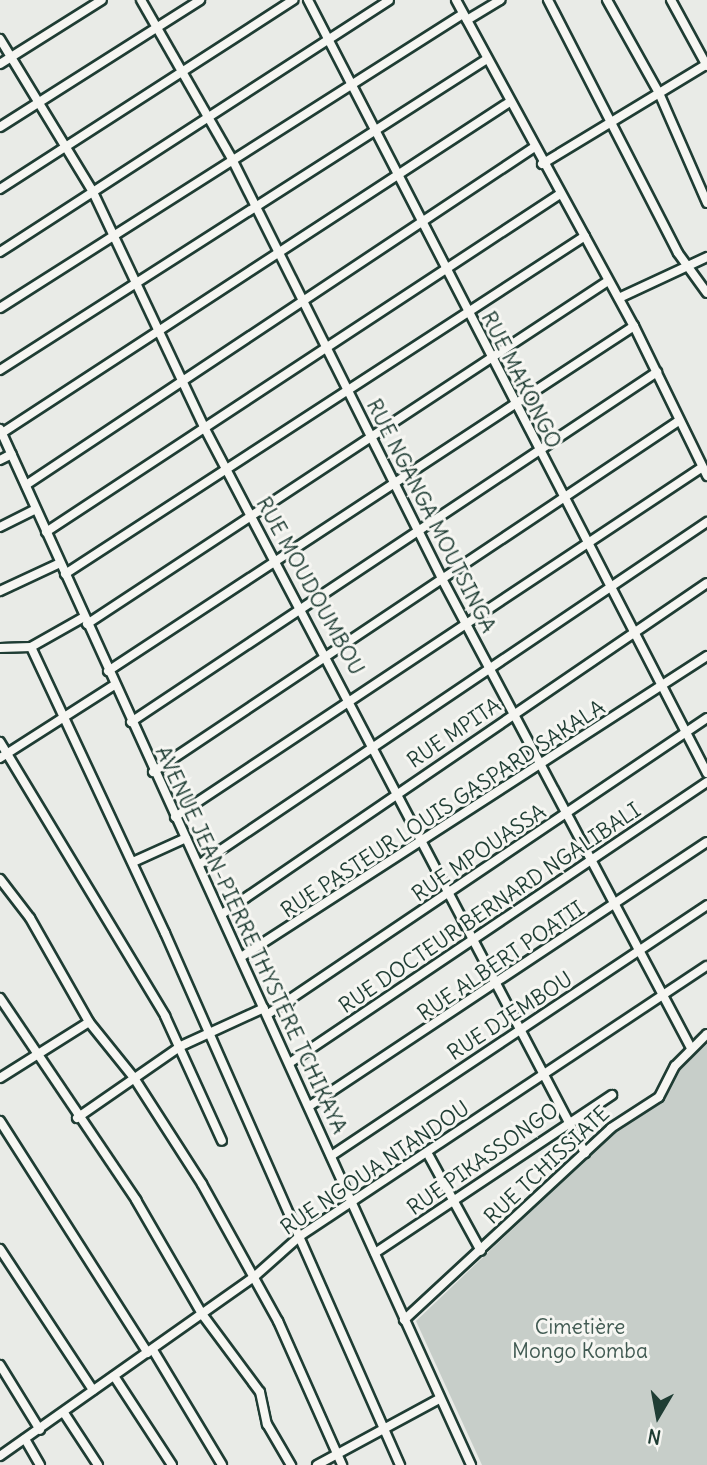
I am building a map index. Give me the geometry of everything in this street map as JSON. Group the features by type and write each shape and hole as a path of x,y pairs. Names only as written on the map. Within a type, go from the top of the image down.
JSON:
{"street":[{"path":"0,64 102,0"},
{"name":"RUE NGANGA MOUTSINGA","path":"141,0 232,159 253,209 299,301 691,1048"},
{"path":"0,127 200,0"},
{"path":"0,190 70,148 293,0"},
{"name":"RUE MAKONGO","path":"308,0 398,173 421,226 489,359 516,404 584,544 637,630 662,687 707,773"},
{"path":"0,253 210,120 329,37 389,0"},
{"path":"456,0 508,103 634,326 657,372 677,422 707,477"},
{"path":"0,308 112,240 352,83 465,17 500,0"},
{"path":"548,0 687,263 707,293"},
{"path":"607,0 659,93 707,202"},
{"path":"542,164 707,65 671,0"},
{"name":"RUE MOUDOUMBOU","path":"0,39 70,148 93,192 134,287 204,427 351,697 396,793 522,1028 584,1153"},
{"path":"0,370 376,133 487,59"},
{"path":"1,431 157,334 508,103"},
{"path":"26,485 299,301 421,226 533,148"},
{"path":"46,531 443,267 560,194"},
{"path":"65,574 348,393 585,236"},
{"path":"619,298 687,263 707,257"},
{"path":"0,648 31,647 86,620 253,517 608,281"},
{"path":"108,671 634,326"},
{"path":"131,722 657,372"},
{"path":"153,772 561,495 677,422"},
{"name":"AVENUE JEAN-PIERRE THYSTÈRE TCHIKAYA","path":"1,431 153,772 200,864 311,1105 353,1206 471,1465"},
{"path":"0,460 12,454"},
{"path":"175,817 351,697 701,468"},
{"path":"0,527 36,509"},
{"path":"200,864 707,522"},
{"path":"0,591 60,563"},
{"name":"RUE MPITA","path":"222,914 707,583"},
{"path":"31,647 133,862 400,1465"},
{"name":"RUE PASTEUR LOUIS GASPARD SAKALA","path":"241,957 423,844 707,656"},
{"path":"0,758 114,685"},
{"name":"RUE MPOUASSA","path":"77,1118 181,1046 266,1011 450,894 707,718"},
{"path":"0,742 181,1046 222,1141"},
{"name":"RUE DOCTEUR BERNARD NGALIBALI","path":"291,1062 707,782"},
{"path":"133,862 186,838"},
{"name":"RUE ALBERT POATII","path":"311,1105 498,985 707,842"},
{"path":"0,879 30,918 89,1022 134,1078 255,1276 342,1465"},
{"name":"RUE DJEMBOU","path":"331,1156 707,905"},
{"name":"RUE NGOUA NTANDOU","path":"0,1456 255,1276 300,1236 353,1206 429,1156 707,966"},
{"path":"0,998 34,1057 135,1200 202,1314 260,1391 267,1424 291,1465"},
{"path":"0,1078 89,1022"},
{"name":"RUE TCHISSIATE","path":"404,1320 622,1118 659,1097 691,1048 707,1034"},
{"name":"RUE PIKASSONGO","path":"374,1253 454,1203 567,1122 612,1095"},
{"path":"0,1121 222,1465"},
{"path":"429,1156 481,1251"},
{"path":"0,1249 93,1390"},
{"path":"0,1365 40,1430"},
{"path":"114,1376 172,1465"},
{"path":"317,1465 382,1427 439,1399"},
{"path":"64,1413 98,1465"},
{"path":"25,1439 40,1465"}],"green space":[{"name":"Cimetière Mongo Komba","path":"707,1044 707,1465 482,1465 416,1321"}]}
